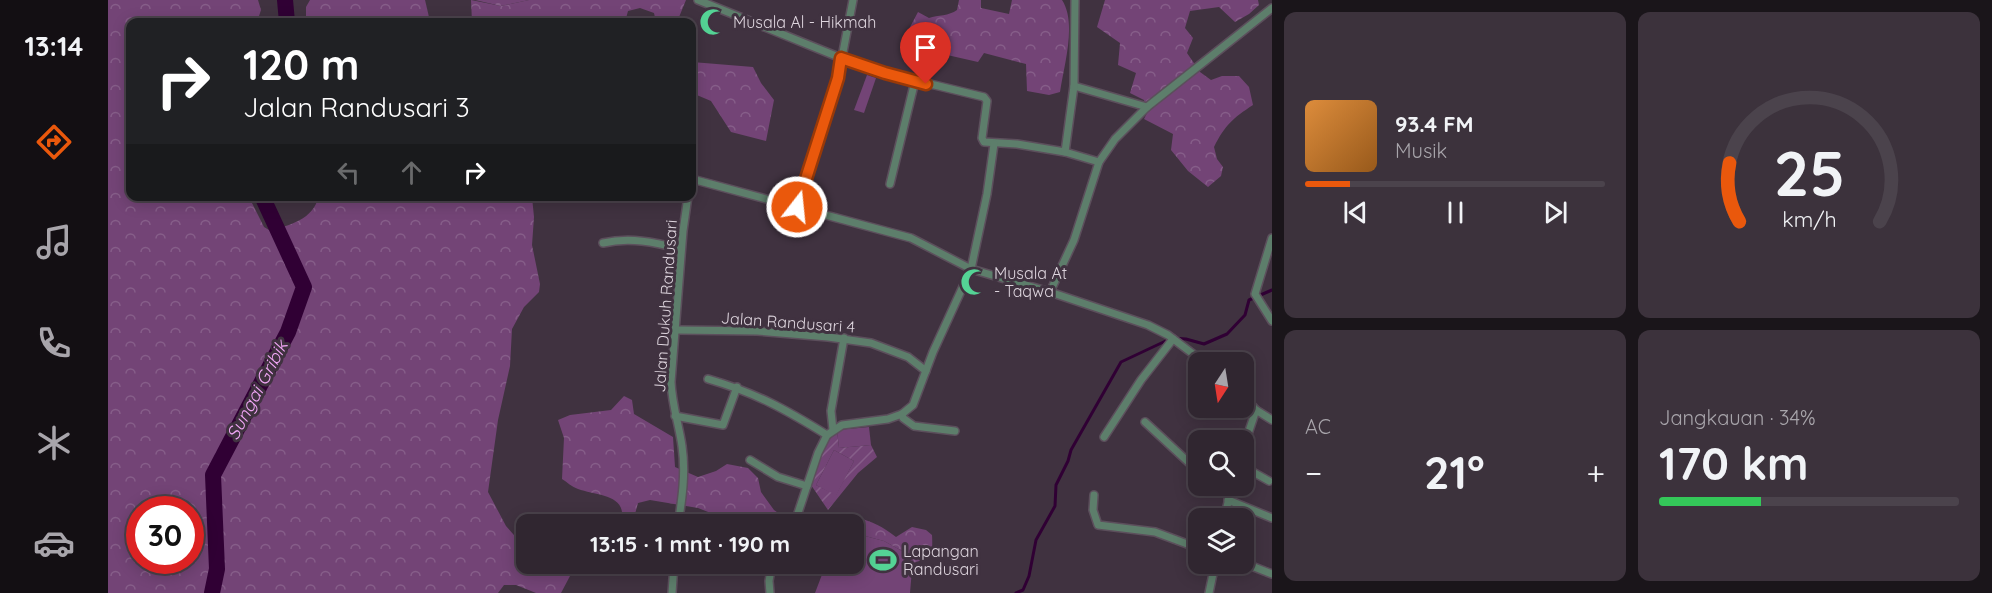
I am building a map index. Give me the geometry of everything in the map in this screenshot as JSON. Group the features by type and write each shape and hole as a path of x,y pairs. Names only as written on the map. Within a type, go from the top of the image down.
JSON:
{"street":[{"path":"698,0 841,58 915,81 984,97 987,101 982,138 984,142 1017,144 1065,152 1099,162"},
{"path":"797,207 838,78 853,0"},
{"path":"1065,152 1074,87 1075,0"},
{"path":"1050,292 1074,240 1099,162 1114,139 1147,107 1272,8"},
{"path":"890,184 915,81"},
{"path":"1074,87 1147,107"},
{"path":"798,514 818,453 830,433 842,425 888,419 902,414 913,405 971,269 987,194 994,144"},
{"path":"696,182 911,238 971,269 1050,292 1148,325 1189,352"},
{"name":"Jalan Dukuh Randusari","path":"679,514 684,464 675,416 672,382 681,249 687,201"},
{"path":"1272,238 1256,297 1272,321"},
{"path":"603,243 625,239 681,249"},
{"name":"Jalan Randusari 4","path":"677,330 757,331 844,338 892,350 908,357 926,371"},
{"path":"830,433 831,411 844,338"},
{"path":"1104,437 1141,380 1172,339"},
{"path":"708,379 737,387 830,433"},
{"path":"675,416 723,425 737,387"},
{"path":"1249,430 1256,410 1271,416"},
{"path":"902,414 903,418 914,426 955,431"},
{"path":"1145,422 1188,462"},
{"path":"750,460 778,477 807,486"},
{"path":"1254,473 1269,481"},
{"path":"1094,495 1093,510 1098,525 1155,532 1188,544"},
{"path":"1226,508 1229,496"},
{"path":"1228,500 1272,518"},
{"path":"1254,567 1272,574"},
{"path":"672,593 673,574"},
{"path":"770,593 771,574"},
{"path":"1209,593 1213,574"}],"green space":[{"path":"108,0 258,0 261,10 258,18 126,18 126,201 251,201 264,227 269,230 300,220 312,211 317,201 532,201 532,245 540,284 539,292 524,307 512,329 510,366 498,420 488,492 506,526 516,537 516,574 570,574 561,593 536,593 516,585 504,585 498,593 108,593"},
{"path":"310,0 425,0 429,17 306,18 306,7"},
{"path":"471,0 501,6 529,0 686,0 679,18 655,18 654,13 640,8 628,11 626,18 472,18"},
{"path":"475,0 529,0 501,6"},
{"path":"959,0 981,0 981,8 1009,14 1012,0 1062,0 1069,20 1069,32 1060,92 1049,95 1027,91 1026,64 984,53 978,62 934,52 933,35 909,29 918,12 929,18 951,13 957,10"},
{"path":"1105,0 1258,0 1259,5 1235,22 1219,7 1190,11 1185,28 1193,38 1187,53 1200,72 1211,80 1222,76 1239,76 1249,87 1253,105 1230,123 1218,139 1214,147 1217,159 1223,167 1221,176 1208,187 1188,171 1171,150 1173,134 1144,119 1147,113 1144,100 1130,93 1136,73 1118,65 1120,43 1097,27"},
{"path":"696,62 753,67 761,83 774,100 766,141 731,132 711,101 696,95"},
{"path":"867,75 876,78 864,113 854,110"},
{"path":"624,396 632,400 634,414 673,437 675,467 698,477 716,471 727,464 748,468 758,478 761,492 780,514 713,514 698,508 650,500 638,503 635,514 622,514 621,507 610,498 576,488 562,479 564,438 558,420 570,415 611,410"},
{"path":"869,427 871,445 839,448 837,430"},
{"path":"837,430 839,448 871,445 877,457 858,473 828,510 811,485 827,442","holes":["834,450 854,461 836,495 816,485"]},
{"path":"834,450 854,461 836,496 816,485"},
{"path":"864,519 896,537 912,527 926,530 932,535 932,547 928,557 913,563 913,557 884,541 864,536"},
{"name":"Lapangan Randusari","path":"864,536 884,541 913,557 910,593 815,593 822,574 864,574"}],"waterway":[{"name":"Sungai Gribik","path":"285,0 287,18"},
{"name":"Sungai Gribik","path":"212,593 217,569 213,475 288,332 304,287 264,201"},
{"path":"1016,593 1023,590 1029,576 1036,540 1055,506 1056,485 1071,450 1121,362 1172,338 1204,344 1227,334 1245,315 1249,300 1272,290"}],"place":[{"name":"Musala Al - Hikmah","path":"713,22"},
{"name":"Musala At - Taqwa","path":"974,282"},
{"name":"Lapangan Randusari","path":"883,560"}],"route":[{"path":"797,207 838,78 841,58 926,84"}]}
